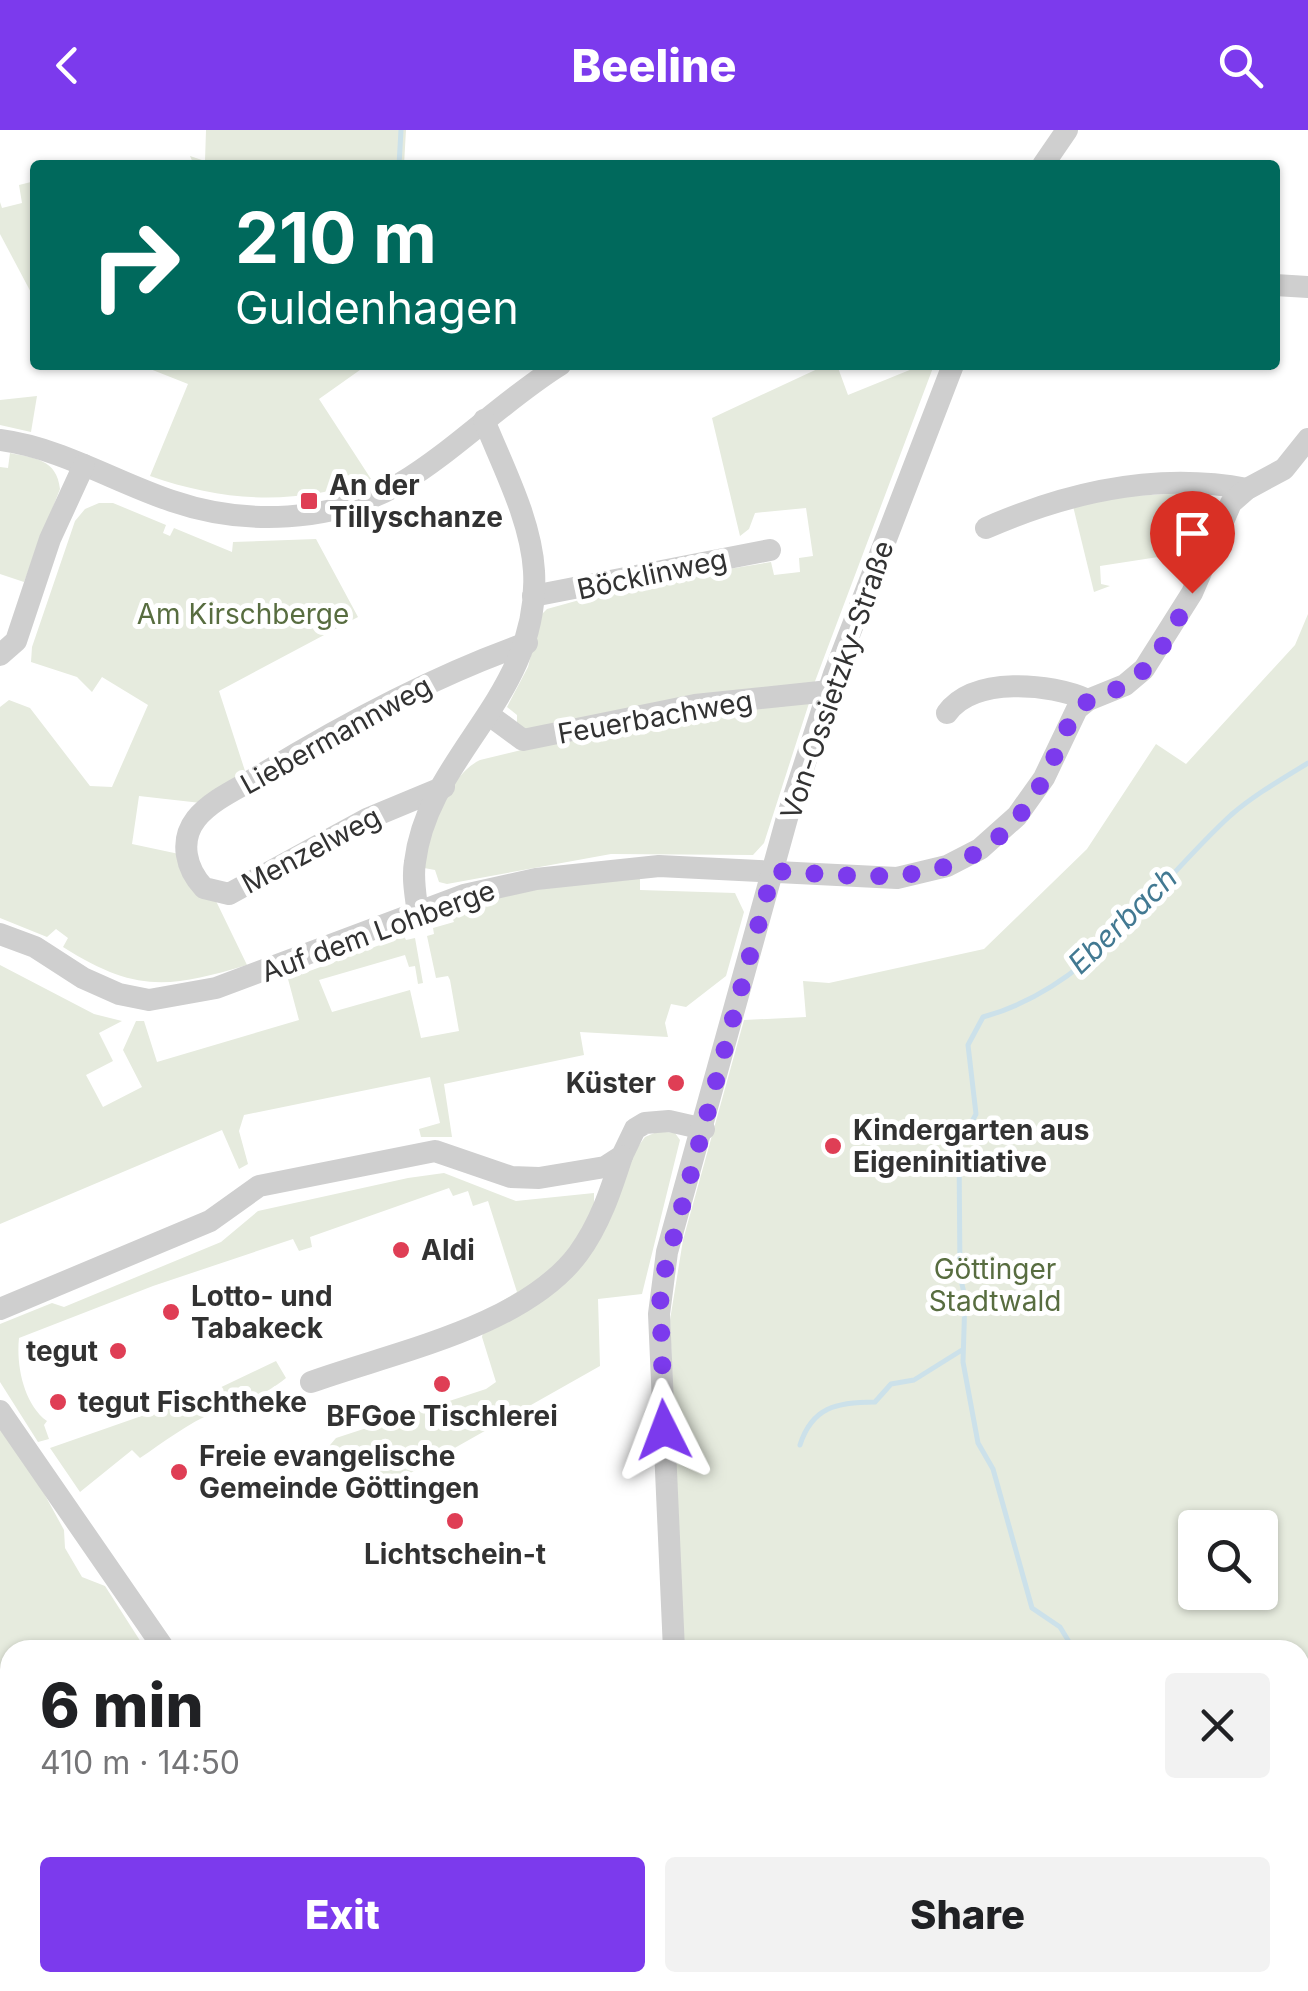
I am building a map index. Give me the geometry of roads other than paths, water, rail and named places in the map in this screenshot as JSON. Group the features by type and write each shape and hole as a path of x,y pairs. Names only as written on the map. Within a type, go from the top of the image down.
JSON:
{"street":[{"path":"1046,160 1067,130"},
{"path":"1280,285 1308,287"},
{"path":"0,440 84,465 208,513 286,516 354,502 396,485 553,370"},
{"name":"Von-Ossietzky-Straße","path":"674,1640 660,1288 773,871 829,691 951,370"},
{"path":"418,914 415,860 420,835 527,644 534,596 526,528 484,420"},
{"path":"946,712 966,696 995,690 1056,689 1088,700 1125,685 1155,656 1192,593 1231,503 1247,488 1284,469 1308,439"},
{"path":"0,654 16,642 50,539 84,465"},
{"path":"986,528 1071,497 1121,486 1207,482 1247,488"},
{"name":"Böcklinweg","path":"534,596 770,550"},
{"name":"Liebermannweg","path":"188,865 188,834 195,820 219,800 359,718 460,669 527,644"},
{"name":"Feuerbachweg","path":"489,715 523,740 695,706 829,691"},
{"name":"Auf dem Lohberge","path":"0,934 35,947 82,978 118,994 149,1000 216,988 464,895 597,870 659,866 897,878 966,858 1018,816 1044,778 1071,720 1088,700"},
{"name":"Menzelweg","path":"188,865 204,888 229,894 367,818 444,787"},
{"path":"311,1382 477,1323 532,1296 564,1270 591,1234 635,1129 645,1123 669,1121 704,1130"},
{"path":"0,1309 210,1222 259,1186 426,1151 456,1154 526,1179 599,1169 622,1156"},
{"path":"0,1411 158,1640"}],"waterway":[{"path":"399,160 401,130"},
{"name":"Eberbach","path":"1068,1640 1060,1627 1032,1608 993,1469 978,1443 963,1362 965,1297 960,1276 959,1146 976,1114 968,1045 983,1017 1022,1003 1089,959 1231,815 1308,763"},
{"path":"800,1445 811,1422 828,1409 875,1402 891,1384 914,1380 962,1350"}],"place":[{"name":"An der Tillyschanze","path":"309,501"},
{"name":"Küster","path":"676,1083"},
{"name":"Kindergarten aus Eigeninitiative","path":"833,1146"},
{"name":"Aldi","path":"401,1250"},
{"name":"Lotto- und Tabakeck","path":"171,1312"},
{"name":"tegut","path":"118,1351"},
{"name":"BFGoe Tischlerei","path":"442,1384"},
{"name":"tegut Fischtheke","path":"58,1402"},
{"name":"Freie evangelische Gemeinde Göttingen","path":"179,1472"},
{"name":"Lichtschein-t","path":"455,1521"}],"park label":[{"name":"Am Kirschberge","path":"243,614"},
{"name":"Göttinger Stadtwald","path":"995,1285"}]}
